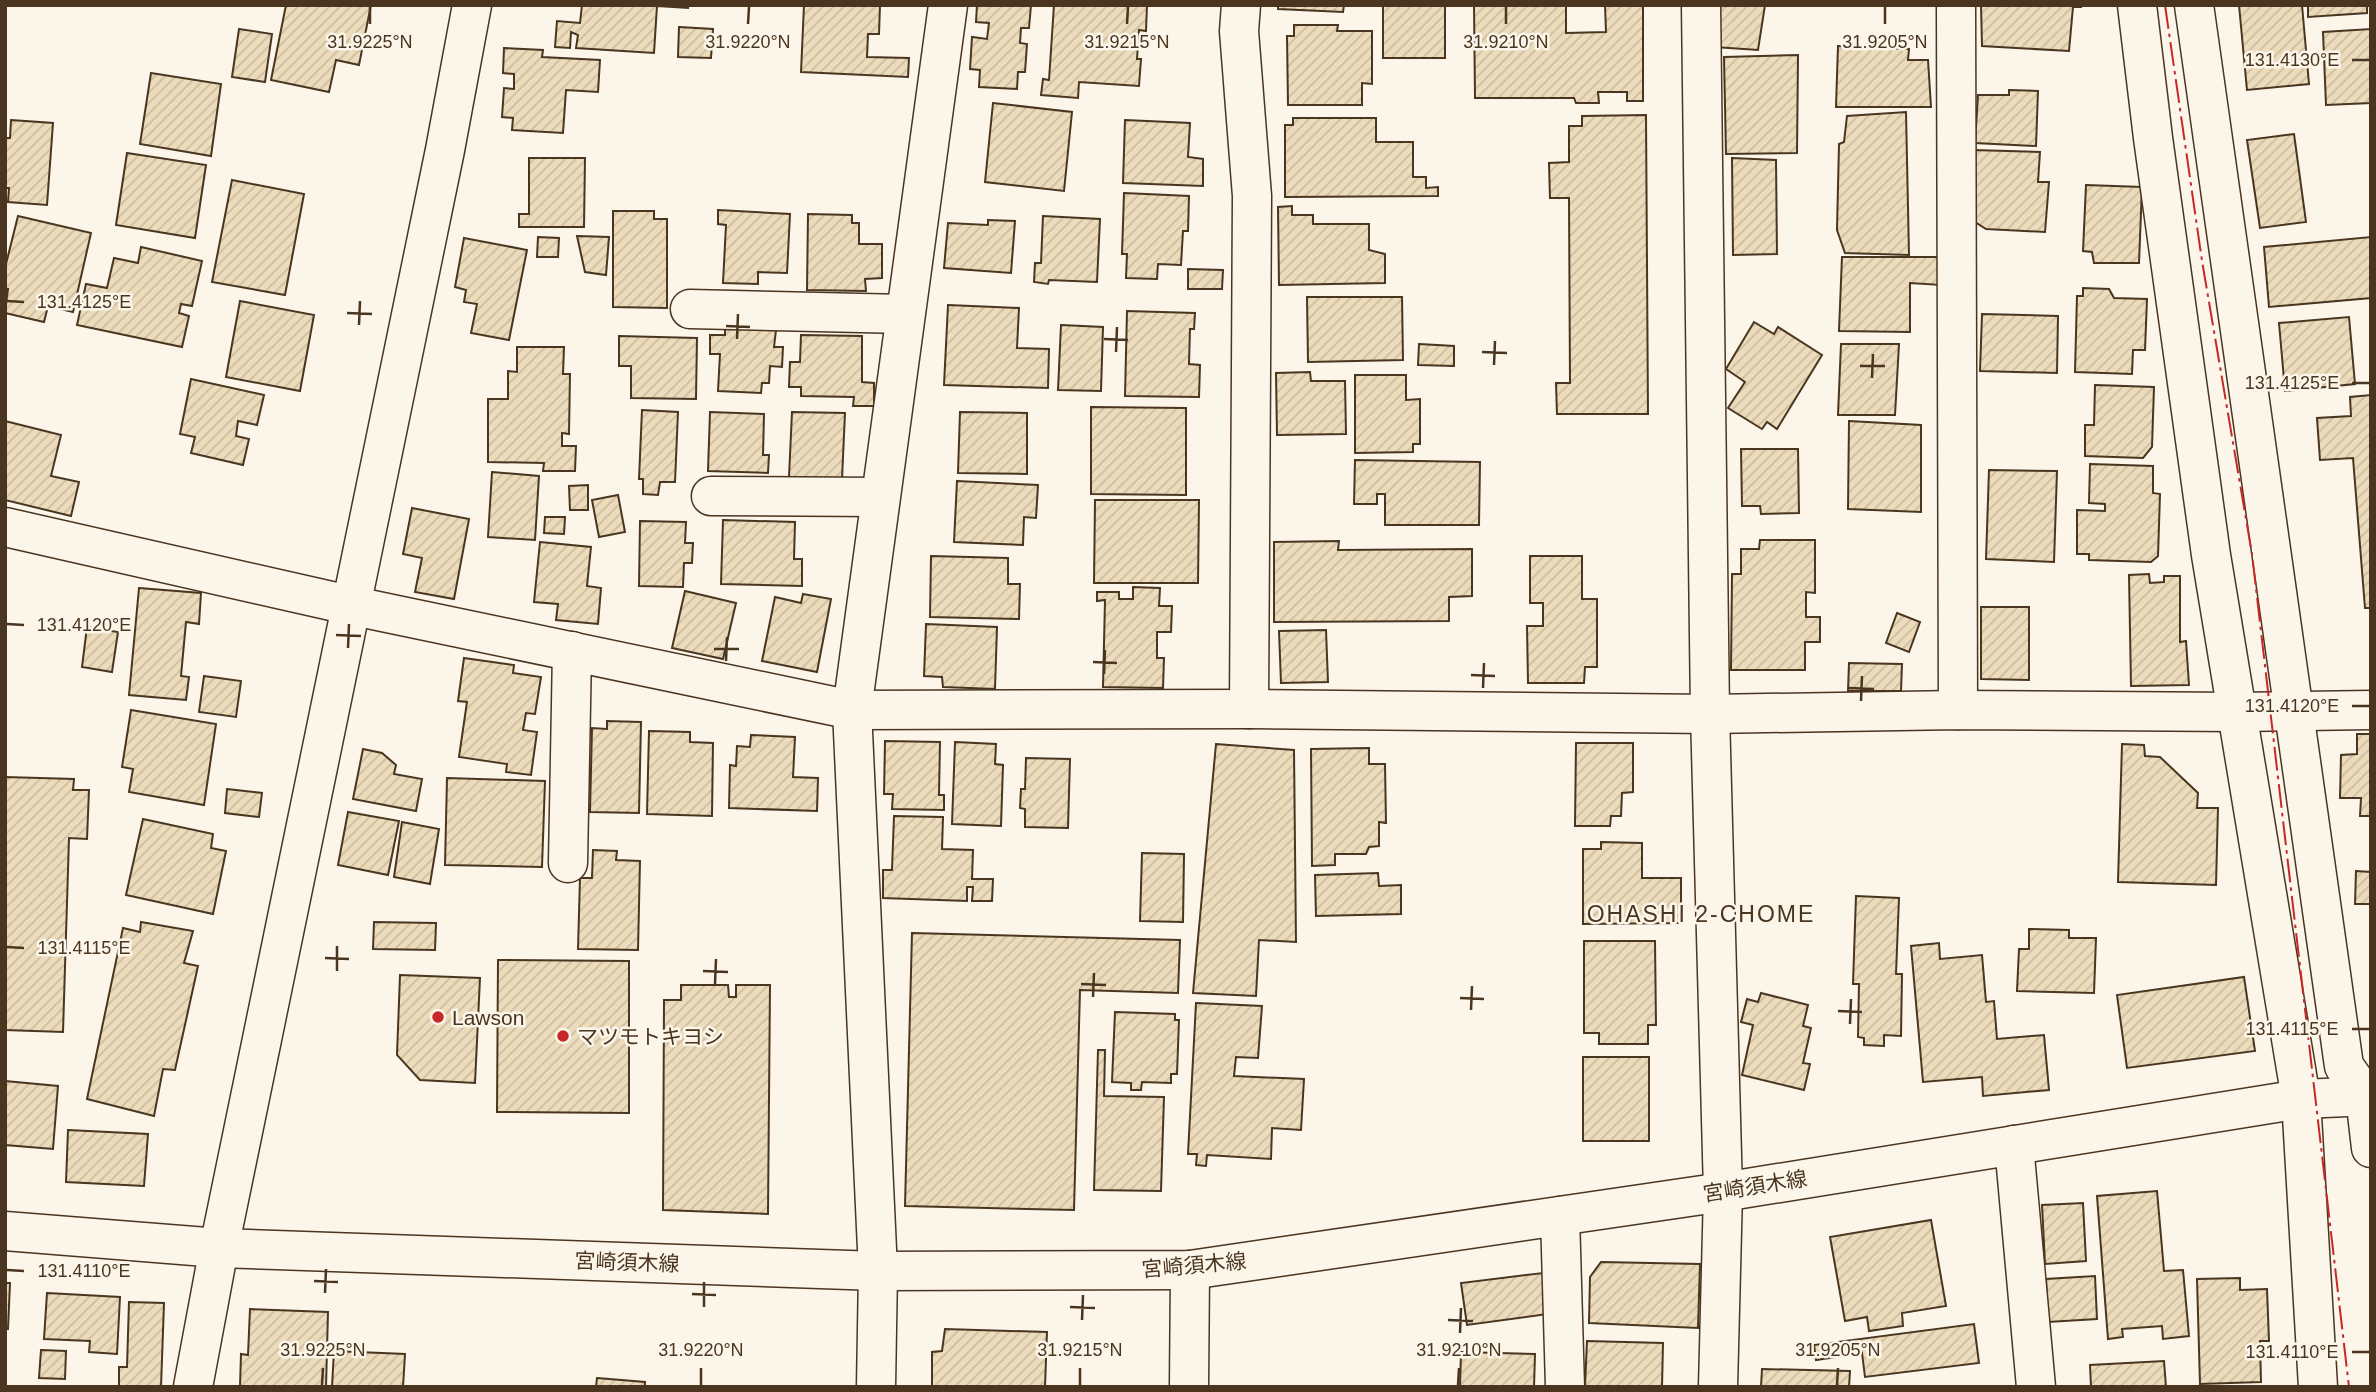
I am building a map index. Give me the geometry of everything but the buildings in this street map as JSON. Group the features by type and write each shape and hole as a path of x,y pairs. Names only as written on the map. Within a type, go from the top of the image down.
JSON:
{"street":[{"path":"193,1387 349,605 445,150 472,5"},
{"path":"876,1387 878,1271 852,710 948,5"},
{"path":"1241,5 1239,31 1252,197 1249,709"},
{"path":"1701,5 1710,714 1723,1192 1718,1387"},
{"path":"1956,5 1958,710"},
{"path":"2137,5 2208,528 2301,1099 2318,1387"},
{"path":"2194,5 2344,1066 2368,1096 2371,1148"},
{"path":"690,309 905,314"},
{"path":"711,496 880,497"},
{"path":"5,527 349,605 852,710 1249,709 1710,714 1958,710 2371,710"},
{"path":"568,863 572,651"},
{"name":"宮崎須木線","path":"5,1231 219,1248 878,1271 1190,1270 1723,1192 2301,1099 2368,1096"},
{"path":"2014,1145 2036,1387"},
{"path":"1560,1216 1565,1387"},
{"path":"1189,1387 1190,1270"}],"power":[{"path":"2165,5 2202,261 2252,554 2349,1387"}],"place":[{"name":"Lawson","path":"438,1017"},
{"name":"マツモトキヨシ","path":"563,1036"}],"district":[{"name":"OHASHI 2-CHOME","path":"1701,914"}]}
